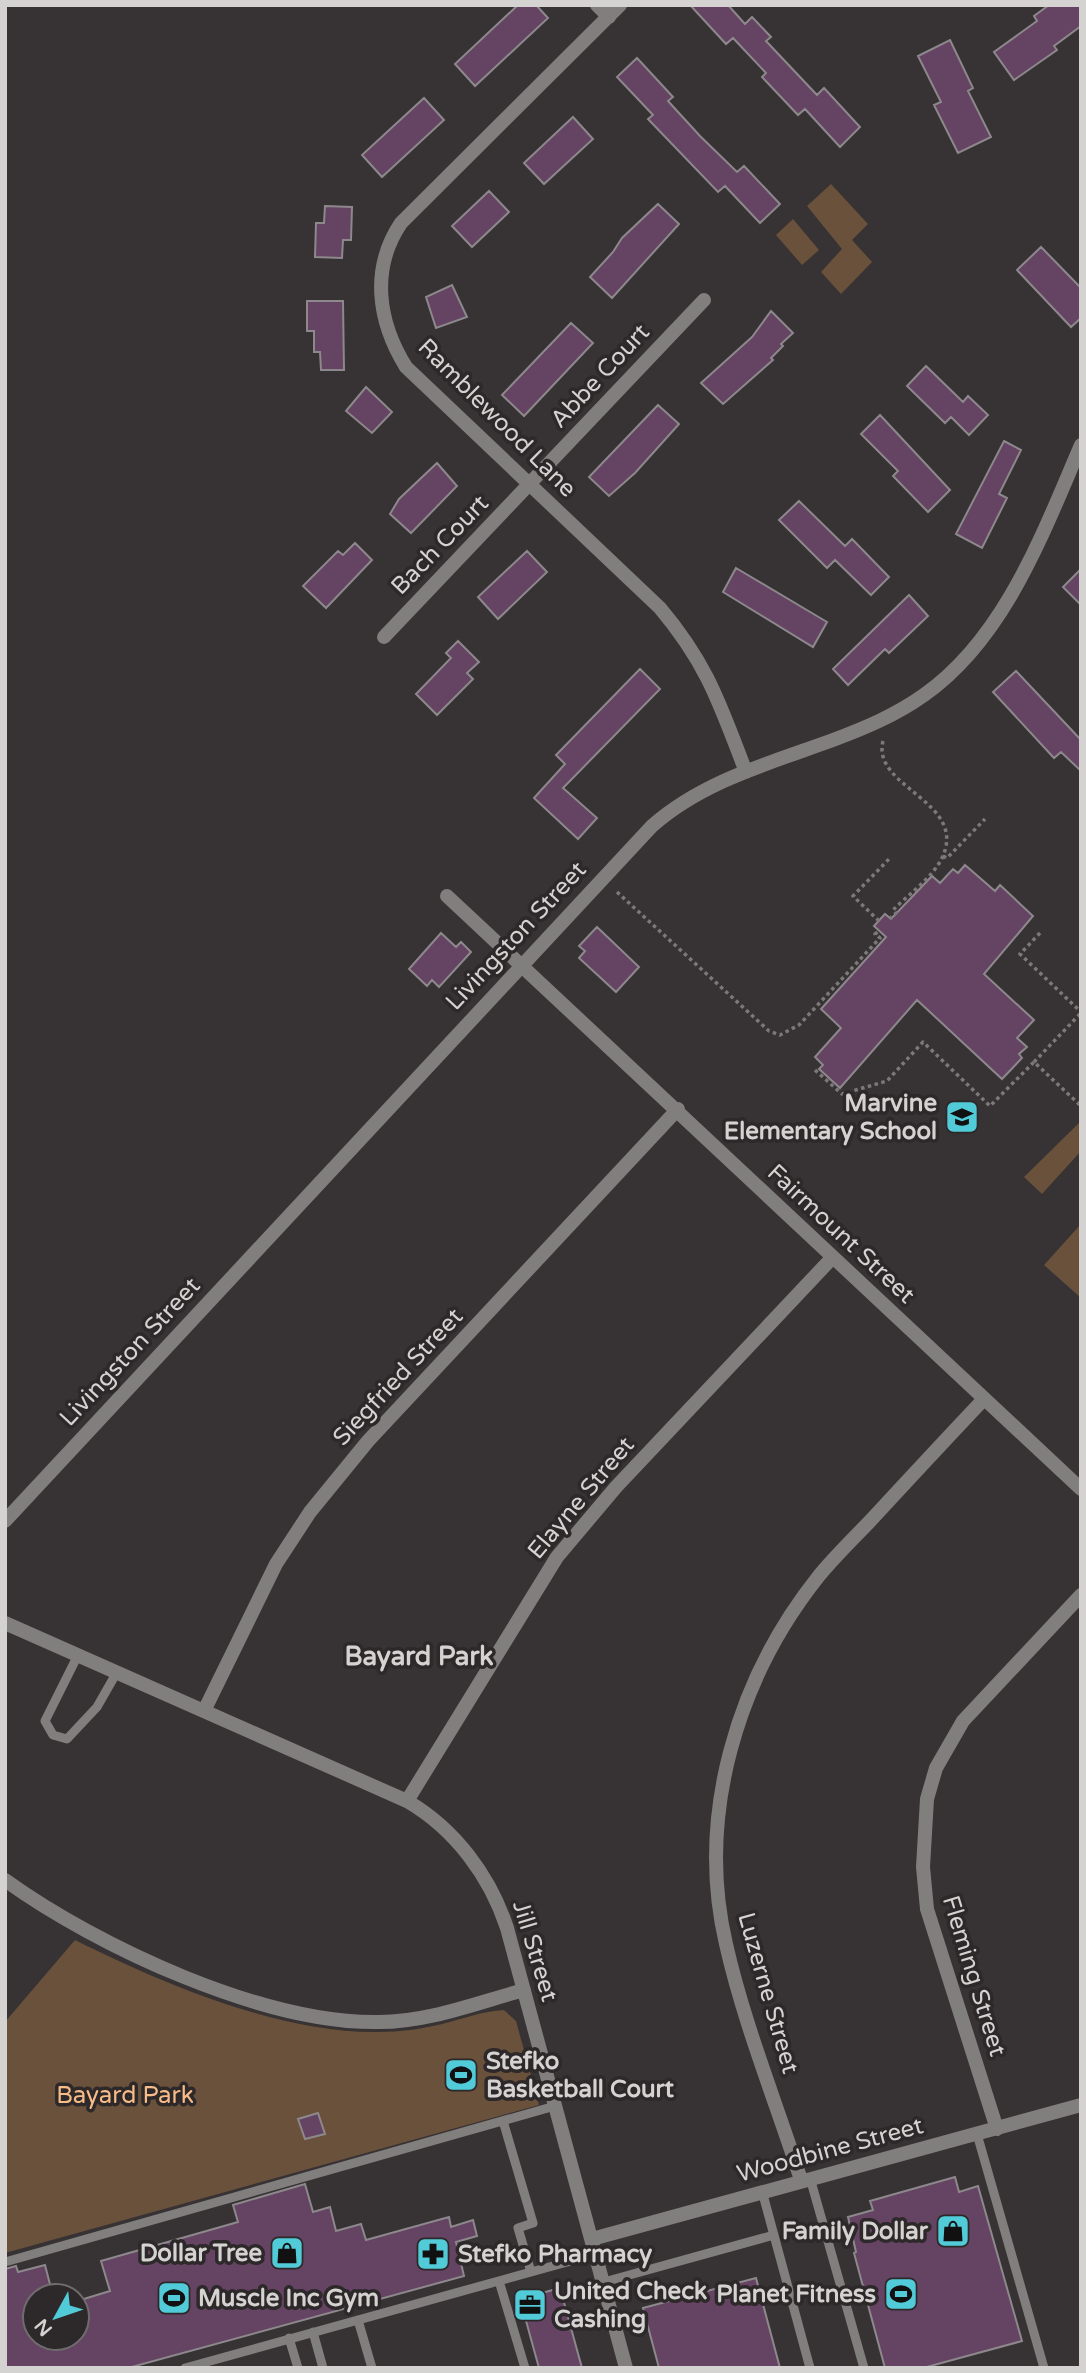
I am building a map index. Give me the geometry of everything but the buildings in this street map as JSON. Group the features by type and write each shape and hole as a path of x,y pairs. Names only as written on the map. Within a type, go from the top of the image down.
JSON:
{"street":[{"path":"597,5 609,17"},
{"name":"Ramblewood Lane","path":"620,5 401,223 388,247 381,271 384,320 406,367 660,608 680,632 713,685 746,772"},
{"name":"Abbe Court","path":"529,484 704,300"},
{"name":"Livingston Street","path":"5,1521 520,965 659,820 704,790 883,719 926,694 956,666 992,622 1020,577 1081,445"},
{"name":"Bach Court","path":"384,636 529,484"},
{"name":"Fairmount Street","path":"447,896 1081,1489"},
{"name":"Siegfried Street","path":"204,1711 276,1564 328,1489 368,1441 678,1110"},
{"name":"Elayne Street","path":"408,1801 557,1557 616,1487 832,1258"},
{"name":"Luzerne Street","path":"806,2179 733,1971 720,1914 717,1832 728,1761 736,1730 760,1669 807,1592 984,1399"},
{"name":"Fleming Street","path":"997,2129 927,1909 922,1867 927,1799 936,1768 963,1721 1081,1595"},
{"name":"Jill Street","path":"5,1623 408,1801 446,1829 481,1874 503,1916 626,2368"},
{"path":"5,1880 59,1916 144,1960 251,1999 321,2017 364,2022 408,2020 524,1990"},
{"name":"Woodbine Street","path":"592,2239 1081,2105"}],"lane":[{"path":"78,1655 45,1721 53,1735 68,1739 97,1707 117,1672"},
{"path":"5,2262 555,2106"},
{"path":"503,2121 533,2223 518,2228 531,2272"},
{"path":"977,2134 1044,2368"},
{"path":"806,2179 864,2368"},
{"path":"762,2191 810,2368"},
{"path":"604,2282 774,2235"},
{"path":"185,2368 596,2254"},
{"path":"499,2281 525,2368"},
{"path":"358,2320 372,2368"},
{"path":"313,2332 323,2368"},
{"path":"289,2338 298,2368"}],"path":[{"path":"883,741 881,751 886,766 942,821 946,838 943,856 893,910 896,913 890,918"},
{"path":"943,856 947,858 985,819"},
{"path":"879,921 853,896 889,859"},
{"path":"617,892 769,1031 780,1035 799,1025 880,938 875,934 878,931"},
{"path":"815,1070 842,1094 887,1081 923,1042 990,1106 1081,1013 1020,954 1040,933"},
{"path":"1034,1062 1081,1106"}],"green space":[{"path":"831,184 868,224 852,240 872,262 841,294 821,272 842,249 807,206"},
{"path":"793,219 819,250 802,265 776,235"},
{"path":"1079,1123 1081,1151 1042,1194 1024,1177"},
{"path":"1081,1224 1081,1298 1044,1265"},
{"name":"Bayard Park","path":"75,1940 183,1989 302,2025 341,2030 394,2031 427,2027 504,2010 516,2021 539,2105 5,2253 5,2022"}],"place":[{"name":"Marvine Elementary School","path":"962,1117"},
{"name":"Stefko Basketball Court","path":"461,2075"},
{"name":"Family Dollar","path":"953,2231"},
{"name":"Dollar Tree","path":"287,2253"},
{"name":"Stefko Pharmacy","path":"433,2254"},
{"name":"Planet Fitness","path":"901,2294"},
{"name":"Muscle Inc Gym","path":"174,2298"},
{"name":"United Check Cashing","path":"530,2305"}],"district":[{"name":"Bayard Park","path":"419,1656"}]}
